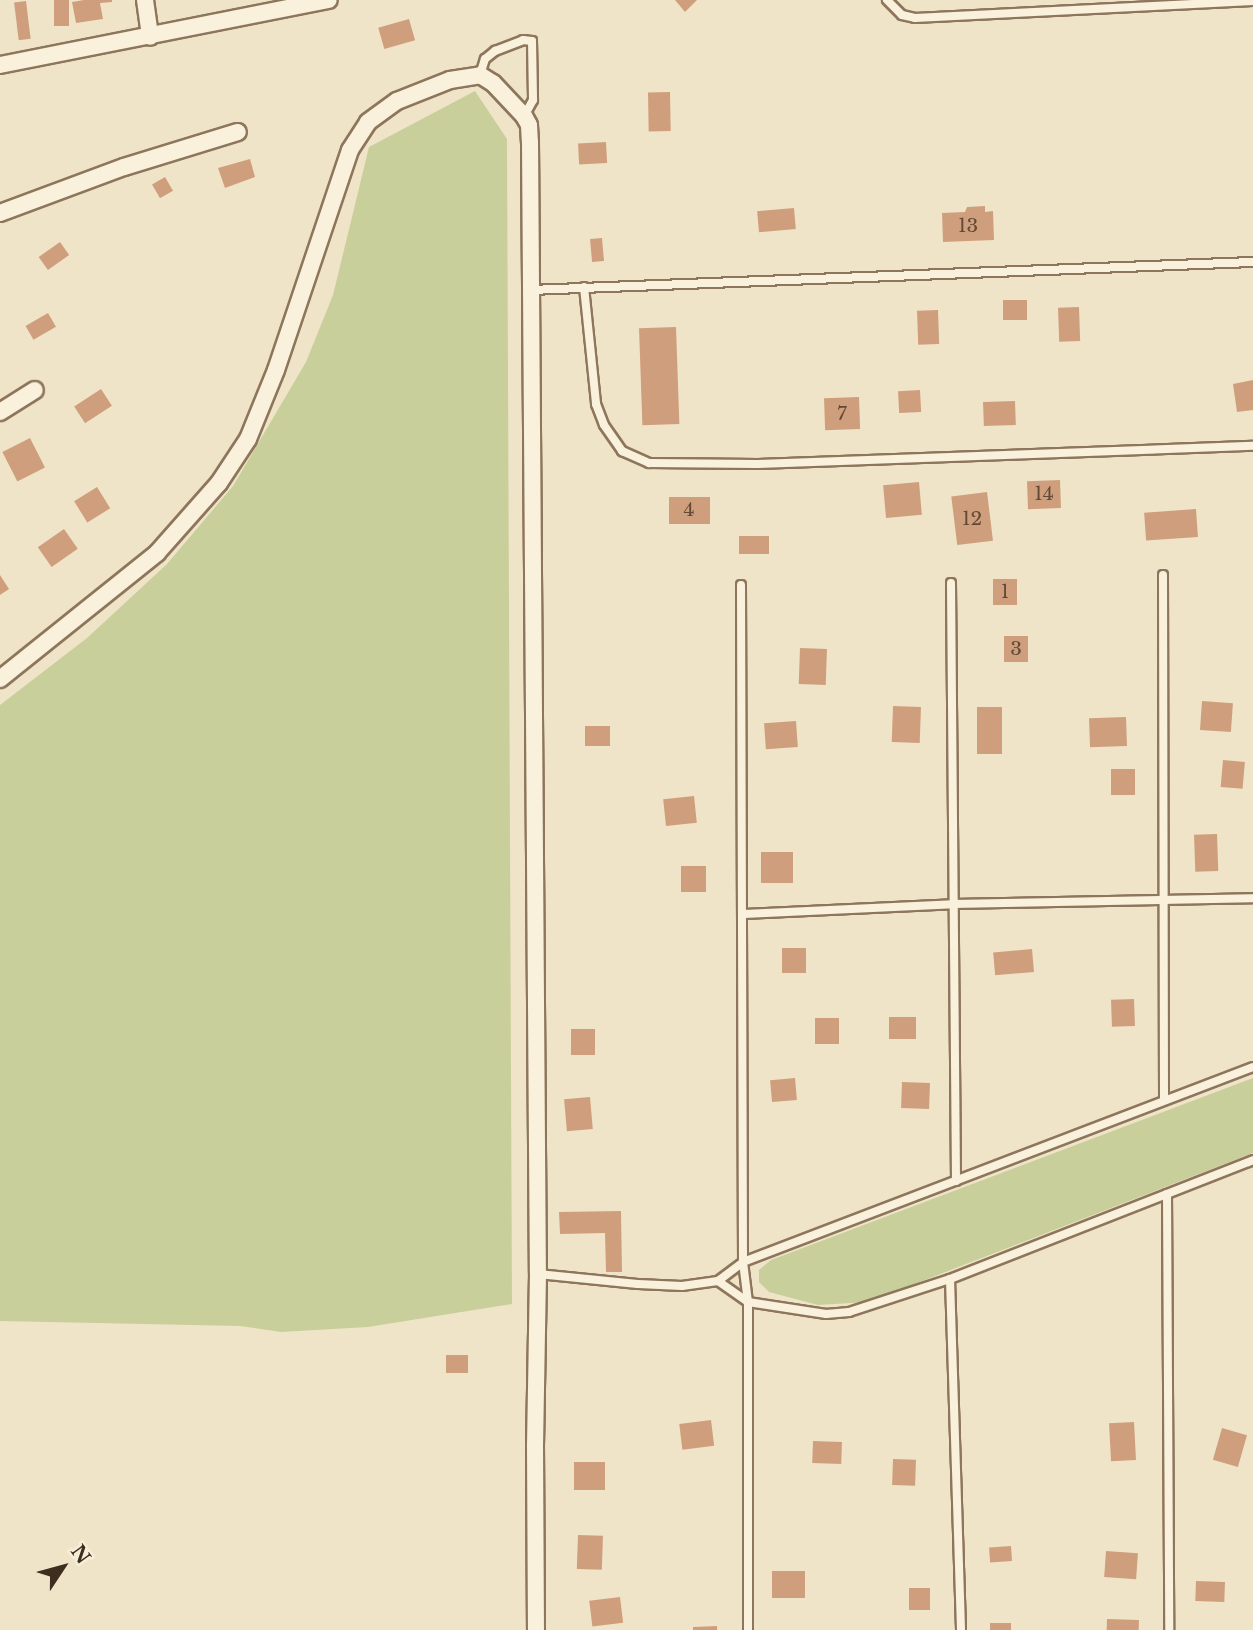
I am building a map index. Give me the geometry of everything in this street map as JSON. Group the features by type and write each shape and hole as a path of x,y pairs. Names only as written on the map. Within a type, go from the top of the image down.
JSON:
{"street":[{"path":"145,0 150,37"},
{"path":"0,65 329,0"},
{"path":"0,679 157,553 219,483 248,439 262,405 350,150 363,129 382,110 415,92 450,80 480,75 493,83 524,116 529,125 530,142 538,1274 536,1630"},
{"path":"0,213 124,167 238,132"},
{"path":"0,412 35,390"}],"lane":[{"path":"887,0 908,18 1253,1"},
{"path":"480,75 485,59 495,51 523,40 532,41 533,100 524,116"},
{"path":"530,290 1253,262"},
{"path":"584,288 596,404 604,425 622,451 649,463 758,464 1253,446"},
{"path":"1163,575 1164,1099"},
{"path":"951,583 956,1181"},
{"path":"741,585 743,1262 748,1302 748,1630"},
{"path":"744,914 953,904 1253,898"},
{"path":"538,1274 682,1286 718,1282 743,1262 1253,1067"},
{"path":"718,1282 748,1302 825,1314 849,1312 950,1279 1253,1160"},
{"path":"1167,1194 1169,1630"},
{"path":"950,1279 961,1630"}],"green space":[{"path":"475,91 507,139 512,1304 368,1327 281,1332 240,1326 0,1321 0,705 87,638 167,564 233,486 306,362 333,295 369,147"},
{"path":"1253,1078 1253,1153 868,1302 818,1305 769,1292 759,1282 759,1270 771,1260"}],"building":[{"path":"54,0 69,0 69,26 54,26"},
{"path":"675,0 697,0 685,12"},
{"path":"26,1 31,39 19,40 14,2"},
{"path":"72,2 112,2 100,3 103,19 76,23"},
{"path":"409,19 415,40 384,49 378,28"},
{"path":"648,92 670,92 671,131 649,131"},
{"path":"606,142 607,163 579,164 578,143"},
{"path":"250,159 255,177 225,188 218,168"},
{"path":"165,177 173,191 160,198 152,184"},
{"path":"985,206 985,212 993,211 994,240 943,242 942,213 965,212 967,207"},
{"path":"794,208 796,229 759,232 757,211"},
{"path":"602,238 604,261 592,262 590,239"},
{"path":"60,242 69,255 48,270 39,257"},
{"path":"1003,300 1027,300 1027,320 1003,320"},
{"path":"1079,307 1080,341 1059,342 1058,308"},
{"path":"938,310 939,344 918,345 917,311"},
{"path":"48,313 56,327 33,340 25,326"},
{"path":"676,327 679,424 642,425 639,328"},
{"path":"1253,380 1253,410 1237,412 1233,384"},
{"path":"101,389 112,406 85,423 74,406"},
{"path":"920,390 921,412 899,413 898,391"},
{"path":"859,397 860,429 825,430 824,398"},
{"path":"1015,401 1016,425 984,426 983,402"},
{"path":"30,438 45,467 17,481 2,452"},
{"path":"1060,480 1061,508 1028,509 1027,481"},
{"path":"919,482 922,515 886,518 883,485"},
{"path":"97,487 110,508 87,523 74,501"},
{"path":"987,492 993,541 957,545 951,496"},
{"path":"669,497 710,497 710,524 669,524"},
{"path":"1196,509 1198,537 1146,541 1144,513"},
{"path":"64,529 78,549 52,567 38,547"},
{"path":"739,536 769,536 769,554 739,554"},
{"path":"0,575 9,589 0,595"},
{"path":"993,579 1017,579 1017,605 993,605"},
{"path":"1004,636 1028,636 1028,662 1004,662"},
{"path":"800,648 827,649 826,685 799,684"},
{"path":"1202,701 1233,703 1231,732 1200,730"},
{"path":"893,706 921,707 920,743 892,742"},
{"path":"977,707 1002,707 1002,754 977,754"},
{"path":"1126,717 1127,746 1090,747 1089,718"},
{"path":"796,721 798,747 766,749 764,723"},
{"path":"585,726 610,726 610,746 585,746"},
{"path":"1223,760 1245,762 1243,789 1221,787"},
{"path":"1111,769 1135,769 1135,795 1111,795"},
{"path":"694,796 697,823 666,826 663,799"},
{"path":"1217,834 1218,871 1195,872 1194,835"},
{"path":"761,852 793,852 793,883 761,883"},
{"path":"681,866 706,866 706,892 681,892"},
{"path":"782,948 806,948 806,973 782,973"},
{"path":"1032,949 1034,972 995,975 993,952"},
{"path":"1134,999 1135,1026 1112,1027 1111,1000"},
{"path":"889,1017 916,1017 916,1039 889,1039"},
{"path":"815,1018 839,1018 839,1044 815,1044"},
{"path":"571,1029 595,1029 595,1055 571,1055"},
{"path":"795,1078 797,1100 772,1102 770,1080"},
{"path":"902,1082 930,1083 929,1109 901,1108"},
{"path":"590,1097 593,1129 567,1131 564,1099"},
{"path":"621,1211 622,1272 606,1272 605,1233 560,1234 559,1212"},
{"path":"446,1355 468,1355 468,1373 446,1373"},
{"path":"711,1420 714,1446 682,1450 679,1424"},
{"path":"1134,1422 1136,1460 1111,1461 1109,1423"},
{"path":"1222,1428 1247,1435 1238,1467 1213,1460"},
{"path":"813,1441 842,1442 841,1464 812,1463"},
{"path":"893,1459 916,1460 915,1486 892,1485"},
{"path":"574,1462 605,1462 605,1490 574,1490"},
{"path":"578,1535 603,1536 602,1570 577,1569"},
{"path":"1011,1546 1012,1561 990,1562 989,1548"},
{"path":"1106,1551 1138,1553 1136,1579 1104,1577"},
{"path":"772,1571 805,1571 805,1598 772,1598"},
{"path":"1196,1581 1225,1582 1224,1602 1195,1601"},
{"path":"909,1588 930,1588 930,1610 909,1610"},
{"path":"620,1597 623,1623 592,1627 589,1601"},
{"path":"1107,1619 1139,1620 1139,1630 1107,1630"},
{"path":"990,1623 1011,1623 1011,1630 990,1630"},
{"path":"717,1626 717,1630 693,1630 693,1627"}]}
